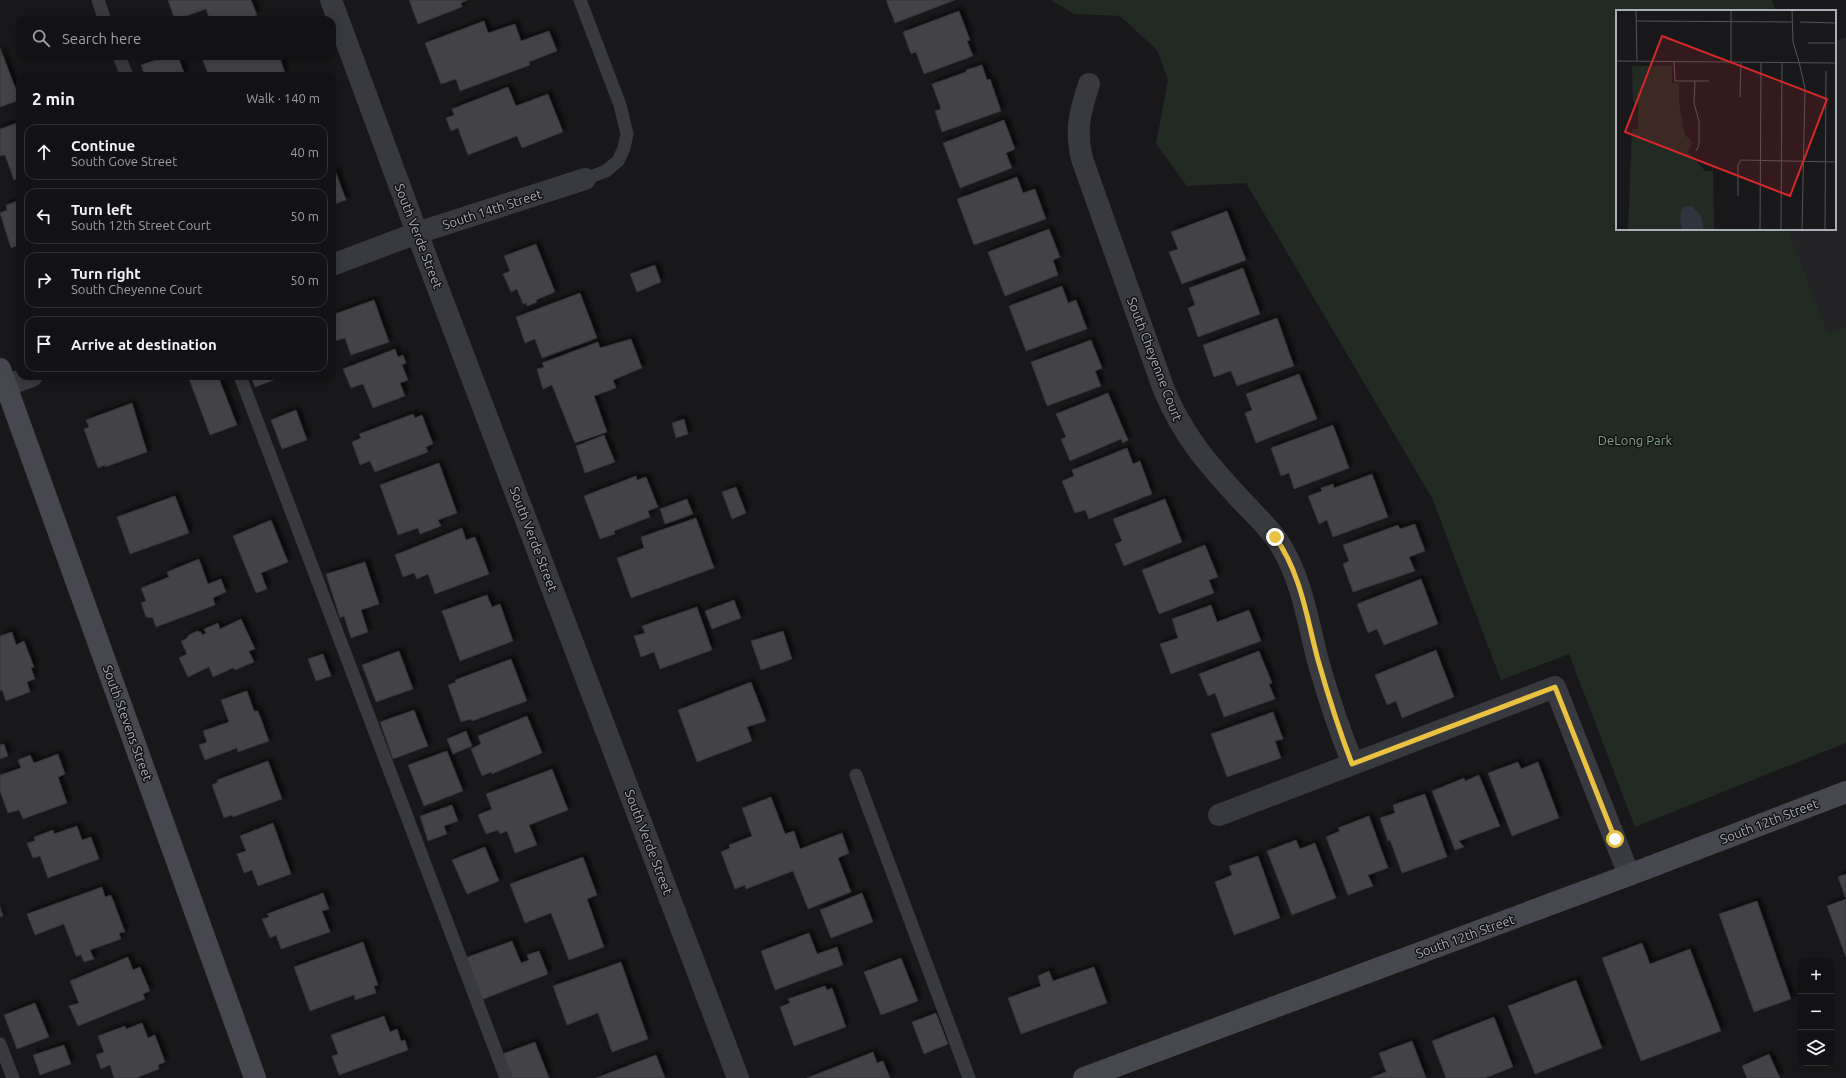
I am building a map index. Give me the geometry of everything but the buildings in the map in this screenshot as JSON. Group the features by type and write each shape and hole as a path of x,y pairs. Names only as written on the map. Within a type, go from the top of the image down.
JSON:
{"main road":[{"name":"South Stevens Street","path":"2,381 255,1078"},
{"name":"South 12th Street","path":"1084,1078 1629,875 1846,792"}],"street":[{"name":"South Verde Street","path":"331,0 417,233 738,1078"},
{"name":"South Cheyenne Court","path":"1089,84 1078,124 1080,153 1087,177 1164,390 1176,418 1195,448 1262,521 1281,545 1306,607 1331,706 1352,764"},
{"name":"South 14th Street","path":"336,263 417,233 585,179"},
{"path":"2,381 16,379"},
{"path":"1219,815 1555,687 1629,875"}],"lane":[{"path":"98,0 104,16"},
{"path":"580,0 620,105 627,134 624,148 618,161 606,171 585,179"},
{"path":"121,60 125,72"},
{"path":"242,380 506,1078"},
{"path":"856,775 969,1078"},
{"path":"0,1044 13,1078"}],"shaded area":[{"path":"1846,37 1846,327 1828,334 1788,230 1836,230 1836,41"}],"green space":[{"name":"DeLong Park","path":"1051,0 1772,0 1776,10 1616,10 1616,230 1788,230 1828,333 1846,327 1846,743 1635,827 1569,654 1501,680 1432,498 1246,183 1187,186 1156,144 1168,80 1157,50 1120,16 1074,14"}],"route":[{"path":"1275,537 1281,545 1288,560 1306,607 1331,706 1352,764 1555,687 1615,839"}]}
